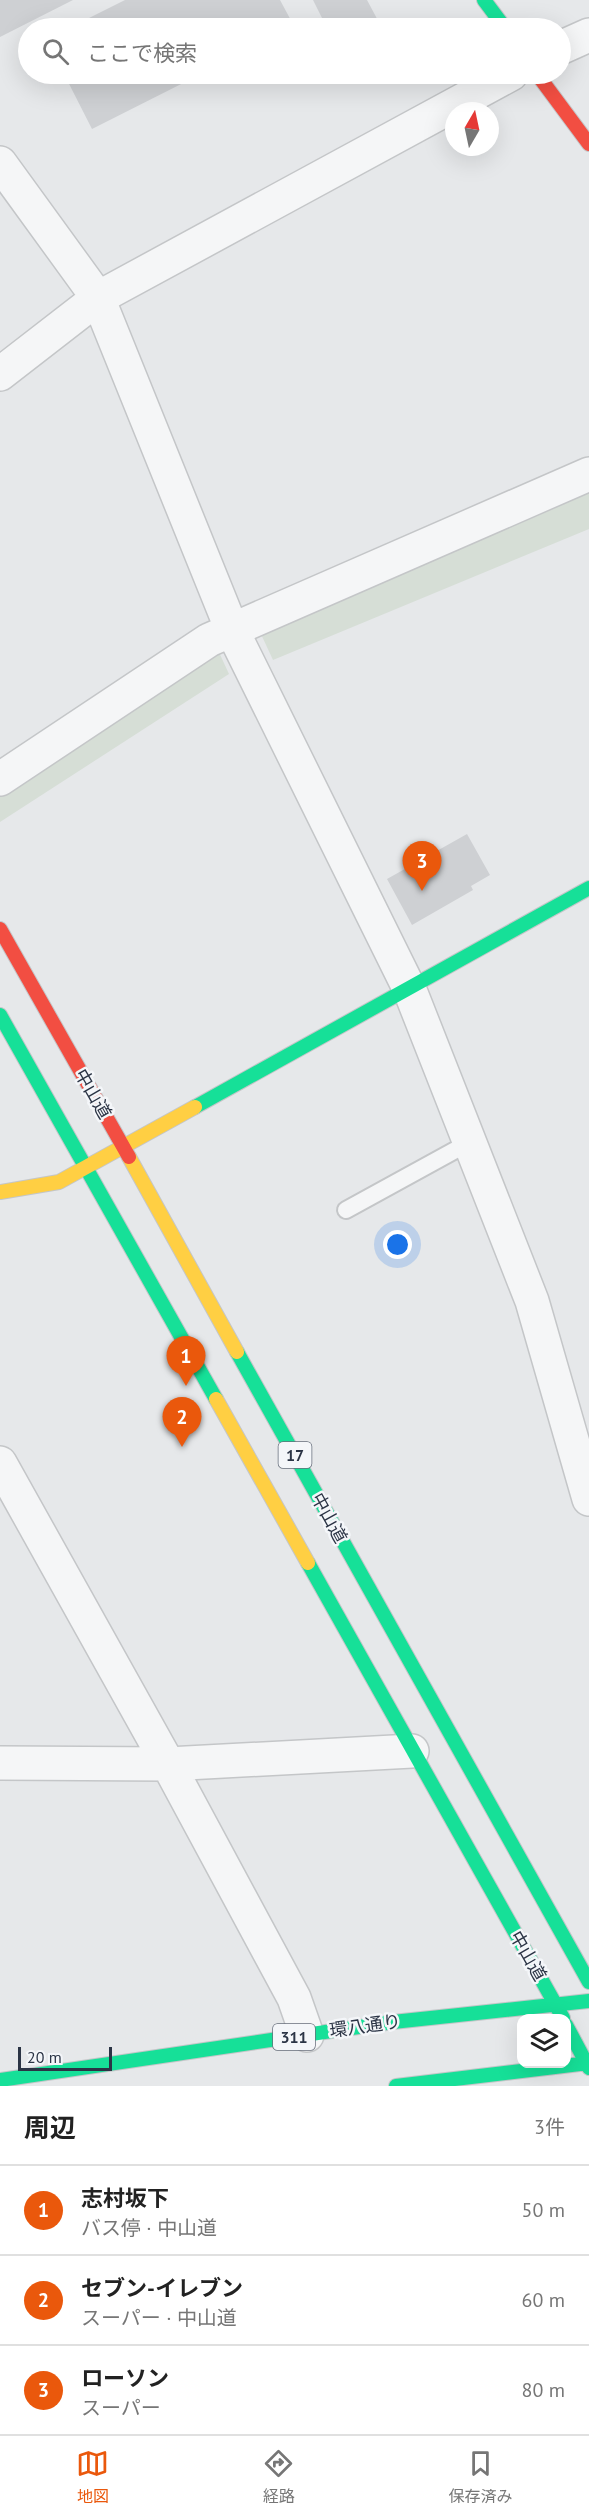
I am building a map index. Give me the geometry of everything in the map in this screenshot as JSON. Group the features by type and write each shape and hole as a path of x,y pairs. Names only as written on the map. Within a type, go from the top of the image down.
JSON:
{"main road":[{"path":"484,0 498,18"},
{"path":"544,84 589,144"},
{"path":"0,1192 51,1184 86,1167 589,888"},
{"name":"中山道","path":"0,929 123,1146 561,1936 589,1982"},
{"name":"中山道","path":"0,1015 561,2014"},
{"name":"環八通り","path":"0,2080 192,2049 393,2022 589,2001"},
{"path":"396,2086 588,2065 571,2033"}],"street":[{"path":"571,43 589,35"},
{"path":"0,374 98,298 493,84"},
{"path":"0,164 98,298 232,630 410,988 532,1301 589,1499"},
{"path":"0,779 209,640 589,474"},
{"path":"0,1463 168,1764 294,1998 307,2035"},
{"path":"0,1763 168,1764 412,1751"}],"lane":[{"path":"346,1210 470,1142"}],"shaded area":[{"path":"589,491 589,529 273,660 260,632"},
{"path":"217,648 229,674 0,822 0,788"}],"building":[{"path":"0,0 73,0 37,18 18,18 18,28 0,37"},
{"path":"125,0 280,0 290,18 89,18"},
{"path":"313,0 367,0 377,18 322,18"},
{"path":"69,84 181,84 92,129"},
{"path":"467,834 490,875 471,886 473,890 412,925 387,879"}],"traffic: fast":[{"path":"484,0 498,18"},
{"path":"195,1107 589,888"},
{"path":"0,1015 216,1399"},
{"path":"237,1352 589,1982"},
{"path":"308,1563 561,2014"},
{"path":"0,2080 393,2022 589,2001"},
{"path":"571,2034 589,2068"},
{"path":"396,2086 589,2063"}],"traffic: slow":[{"path":"0,1192 59,1182 195,1107"},
{"path":"129,1157 237,1352"},
{"path":"216,1399 308,1563"}],"traffic: jam":[{"path":"544,84 589,144"},
{"path":"0,929 129,1157"}],"place":[{"name":"ローソン","path":"422,891"},
{"name":"志村坂下","path":"186,1386"},
{"name":"セブン-イレブン","path":"182,1447"}]}
